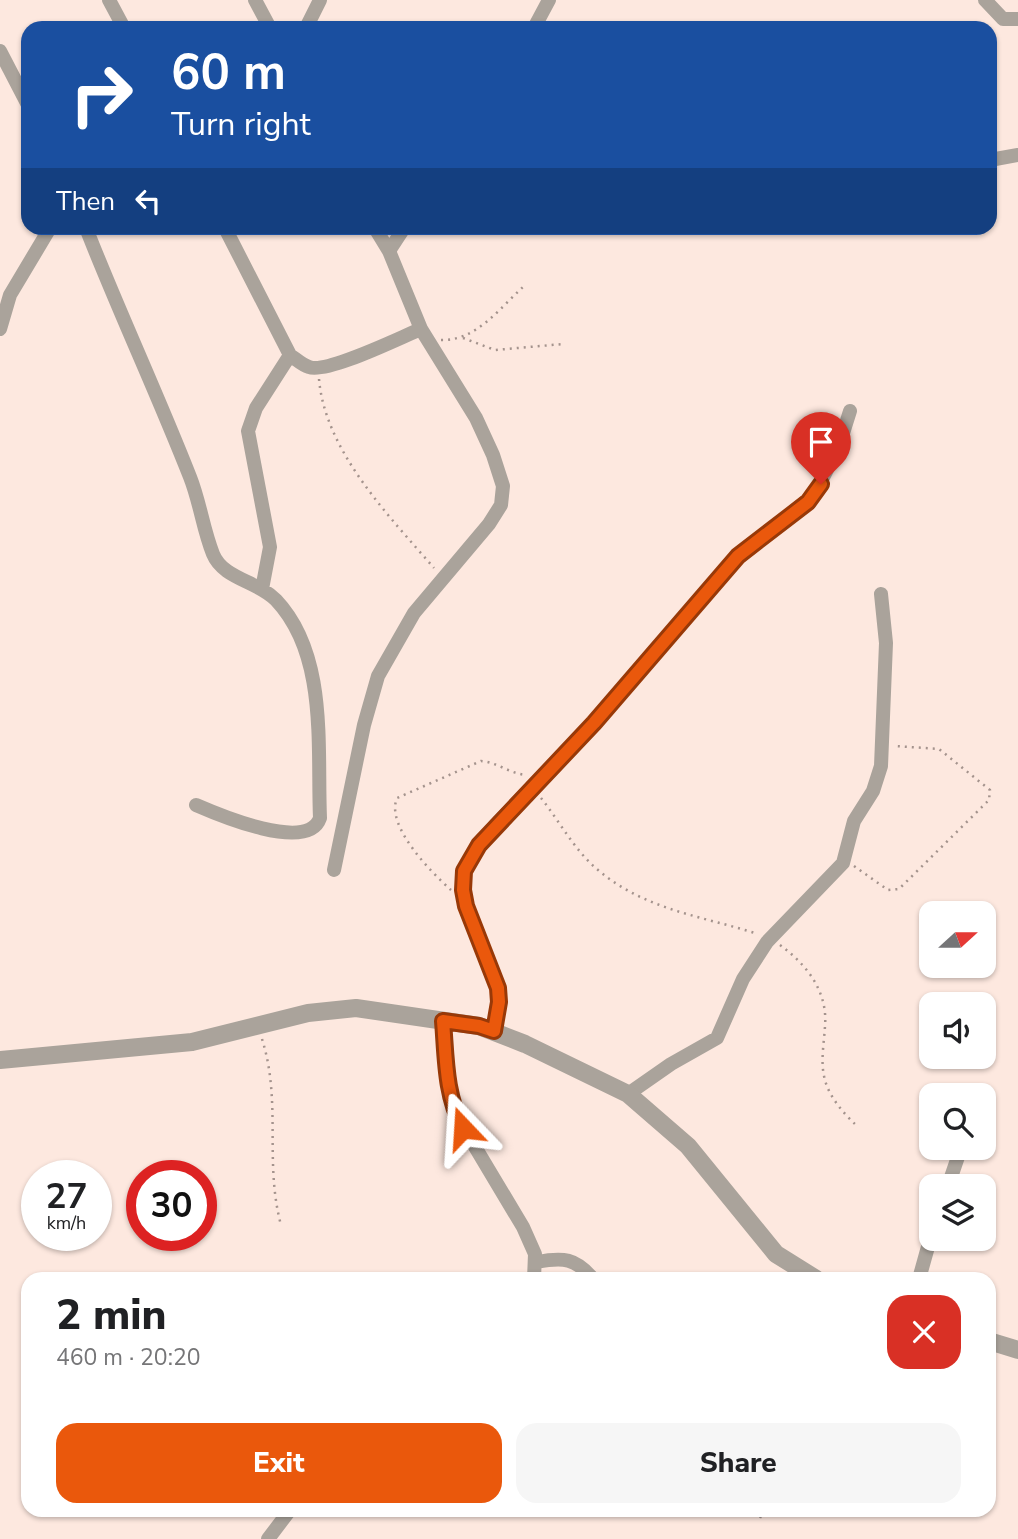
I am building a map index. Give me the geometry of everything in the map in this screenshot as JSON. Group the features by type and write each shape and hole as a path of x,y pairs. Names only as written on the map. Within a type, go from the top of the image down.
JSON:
{"street":[{"path":"109,0 120,21"},
{"path":"255,0 261,21"},
{"path":"310,21 320,0"},
{"path":"538,21 549,0"},
{"path":"985,0 1003,19 1018,19"},
{"path":"0,51 21,91"},
{"path":"997,159 1018,155"},
{"path":"0,329 10,295 46,235"},
{"path":"89,235 118,309 142,355 192,482 213,555 234,575 262,589 280,604 293,622 307,653 314,690 320,818 312,829 279,831 252,827 196,805"},
{"path":"229,235 290,355 309,367 318,369 337,364 425,334"},
{"path":"334,870 364,725 378,676 414,613 489,524 501,505 503,486 493,455 476,418 425,334 389,251 379,235"},
{"path":"389,251 399,235"},
{"path":"262,589 270,547 248,431 256,408 290,355"},
{"path":"494,1031 499,1002 498,988 465,901 463,874 473,853 496,824 533,789 633,680 738,556 814,495 839,446 850,411"},
{"path":"628,1094 671,1064 717,1038 743,979 770,939 843,863 854,821 878,778 881,766 886,633 881,594"},
{"path":"0,1060 192,1042 308,1013 356,1007 479,1026 569,1064 628,1094 688,1146 776,1254 805,1272"},
{"path":"443,1021 448,1081 456,1115 523,1227 537,1262 535,1272"},
{"path":"921,1272 927,1251"},
{"path":"537,1262 570,1259 586,1272"},
{"path":"996,1344 1018,1350"},
{"path":"268,1539 285,1517"}],"path":[{"path":"463,338 481,326 523,287"},
{"path":"425,334 463,338 495,350 563,344"},
{"path":"318,369 322,401 345,454 372,495 442,578"},
{"path":"843,863 863,870 888,890 900,889 989,800 990,790 984,783 939,749 881,744"},
{"path":"465,901 420,860 410,845 395,811 397,798 481,761 513,774 547,773"},
{"path":"533,789 583,855 598,870 636,896 675,912 770,939 806,967 817,984 826,1022 823,1071 825,1084 855,1124"},
{"path":"258,1026 272,1079 273,1170 281,1225"}],"route":[{"path":"463,1128 453,1106 448,1081 443,1021 494,1031 499,1002 498,988 466,906 463,890 464,871 473,853 496,824 533,789 633,680 738,556 808,502 821,484"}]}
